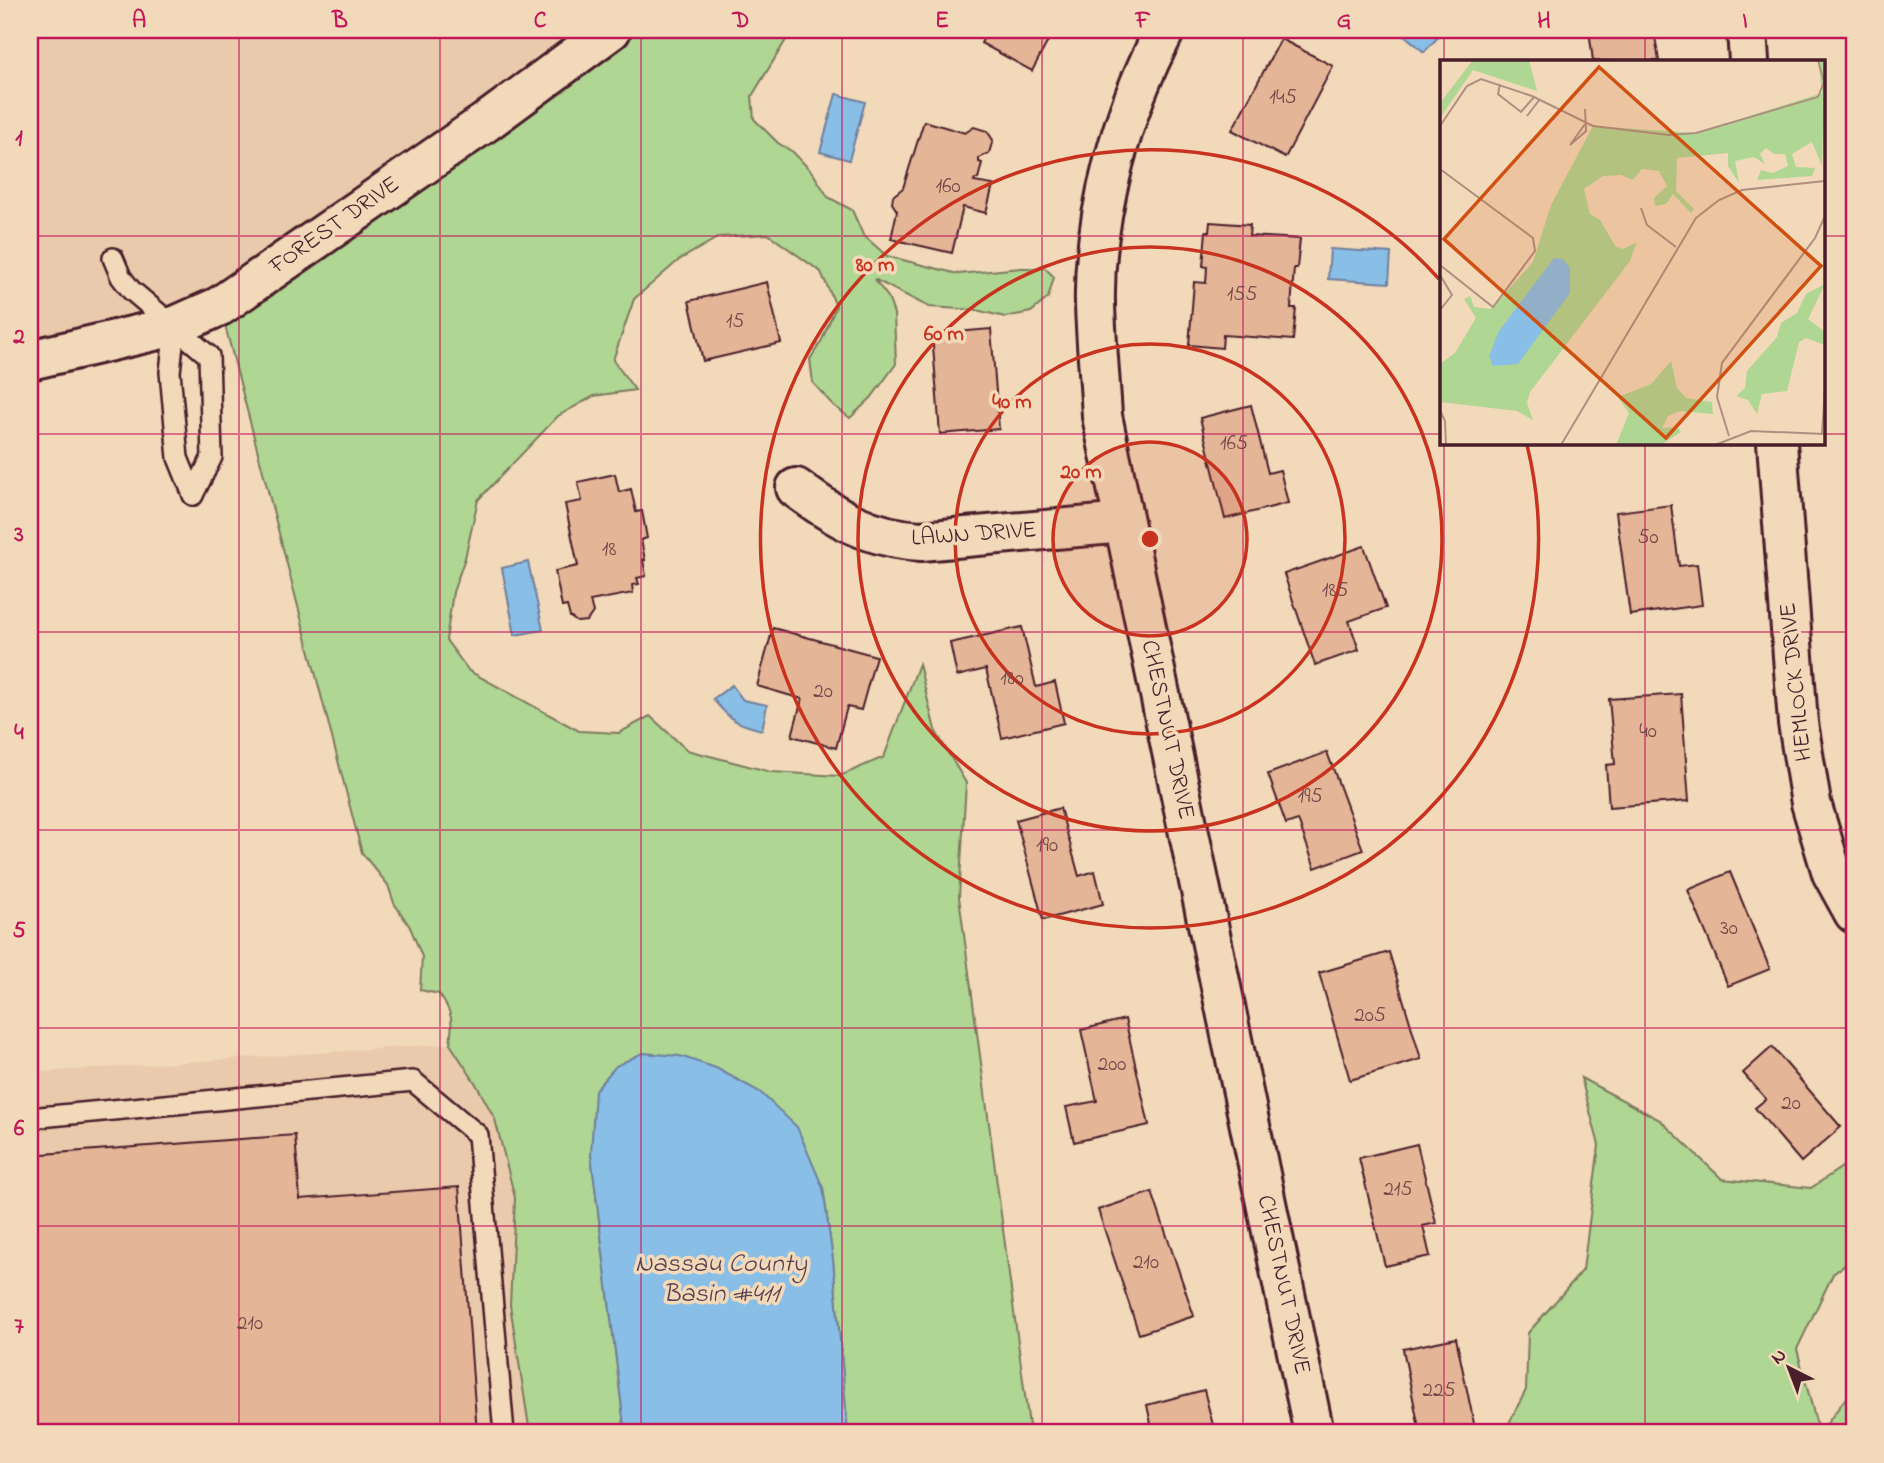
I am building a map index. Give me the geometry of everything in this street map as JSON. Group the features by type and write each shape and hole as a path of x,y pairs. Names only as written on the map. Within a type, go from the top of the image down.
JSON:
{"street":[{"name":"FOREST DRIVE","path":"30,360 175,326 220,306 486,122 611,30"},
{"name":"CHESTNUT DRIVE","path":"1165,30 1125,121 1112,169 1100,236 1095,302 1102,416 1314,1433"},
{"path":"1747,30 1749,60"},
{"name":"HEMLOCK DRIVE","path":"1777,444 1798,723 1811,803 1832,873 1854,913"},
{"name":"LAWN DRIVE","path":"796,488 829,513 868,531 895,539 921,541 1124,523"}],"lane":[{"path":"113,258 127,286 175,326 209,356 212,457 193,495 178,458 170,372 175,326"},
{"path":"30,1118 413,1081 478,1135 504,1433"}],"shaded area":[{"path":"30,30 611,30 220,306 30,356"},
{"path":"503,1040 548,1433 30,1433 30,1073"}],"green space":[{"path":"611,30 792,30 752,96 754,119 813,173 828,197 852,210 863,235 887,256 958,274 1045,268 1054,277 1048,298 1031,312 1005,317 976,310 929,307 874,279 888,297 894,314 896,364 871,398 850,418 833,405 813,383 810,359 821,342 836,306 821,272 768,234 719,237 679,260 634,299 613,360 635,390 594,396 558,416 478,500 465,558 453,592 446,640 469,671 579,731 619,733 650,716 687,750 771,772 840,776 884,757 919,664 935,730 966,783 959,897 1030,1433 848,1433 833,1260 823,1188 591,1154 625,1433 530,1433 510,1305 515,1198 495,1119 450,1044 451,1018 444,1001 439,994 420,990 422,957 410,927 394,903 388,885 362,853 220,306"},
{"path":"1581,1078 1660,1120 1722,1179 1811,1188 1854,1159 1854,1258 1833,1274 1797,1349 1819,1433 1504,1433 1526,1390 1528,1333 1583,1270 1599,1145"},
{"path":"1854,1387 1854,1433 1820,1433"}],"water":[{"path":"1445,30 1424,52 1401,32"},
{"path":"836,94 865,102 849,160 820,152"},
{"path":"1330,249 1391,253 1389,283 1328,279"},
{"path":"528,562 543,630 515,635 502,568"},
{"path":"732,685 743,700 767,705 762,730 734,720 713,699"},
{"name":"Nassau County Basin #411","path":"642,1053 680,1056 716,1068 760,1092 797,1127 823,1188 833,1260 848,1433 625,1433 591,1154 595,1090 616,1066"}],"building":[{"path":"984,30 1054,30 1032,71 981,43 987,32"},
{"path":"1589,30 1654,30 1659,60 1593,60"},
{"path":"1281,39 1333,66 1285,158 1232,130"},
{"path":"924,121 965,133 974,127 987,131 993,140 989,153 979,158 982,163 978,179 974,182 993,185 986,213 963,207 952,253 891,239 897,211 892,203 893,196 903,188"},
{"path":"1854,142 1854,217 1850,216"},
{"path":"1210,222 1250,225 1249,236 1300,239 1297,268 1294,268 1291,308 1296,308 1293,340 1223,335 1222,348 1189,345 1194,282 1206,283 1207,267 1203,266 1206,231 1209,232"},
{"path":"767,282 781,343 703,361 689,301"},
{"path":"991,329 999,429 940,434 932,334"},
{"path":"1251,405 1268,473 1280,470 1288,503 1225,519 1200,418"},
{"path":"615,474 619,492 631,489 636,512 642,511 647,538 641,540 646,576 637,578 639,584 632,585 633,593 590,601 593,612 587,621 577,622 570,617 567,606 562,607 555,571 578,566 565,504 582,501 578,482"},
{"path":"1671,505 1679,566 1697,564 1702,605 1630,615 1616,512"},
{"path":"1364,546 1386,608 1349,621 1359,650 1315,665 1284,574"},
{"path":"1022,627 1036,687 1055,682 1064,723 1002,738 986,669 957,676 950,643"},
{"path":"773,628 876,656 861,710 847,707 836,748 792,736 802,699 757,686"},
{"path":"1681,694 1689,801 1609,807 1606,765 1615,764 1609,699"},
{"path":"1327,752 1363,850 1315,868 1298,820 1286,824 1268,774"},
{"path":"1060,808 1079,876 1095,871 1103,904 1043,920 1016,820"},
{"path":"1730,872 1770,969 1728,986 1688,890"},
{"path":"1389,952 1421,1059 1350,1080 1319,973"},
{"path":"1125,1019 1149,1125 1074,1142 1066,1107 1097,1101 1081,1030"},
{"path":"1772,1047 1841,1127 1801,1162 1755,1108 1766,1099 1743,1073"},
{"path":"295,1135 300,1199 459,1187 477,1433 30,1433 30,1155"},
{"path":"1417,1144 1436,1223 1423,1226 1430,1256 1385,1266 1359,1158"},
{"path":"1152,1192 1194,1316 1139,1334 1098,1210"},
{"path":"1456,1338 1476,1433 1420,1433 1403,1349"},
{"path":"1204,1390 1215,1433 1153,1433 1147,1405"}]}
